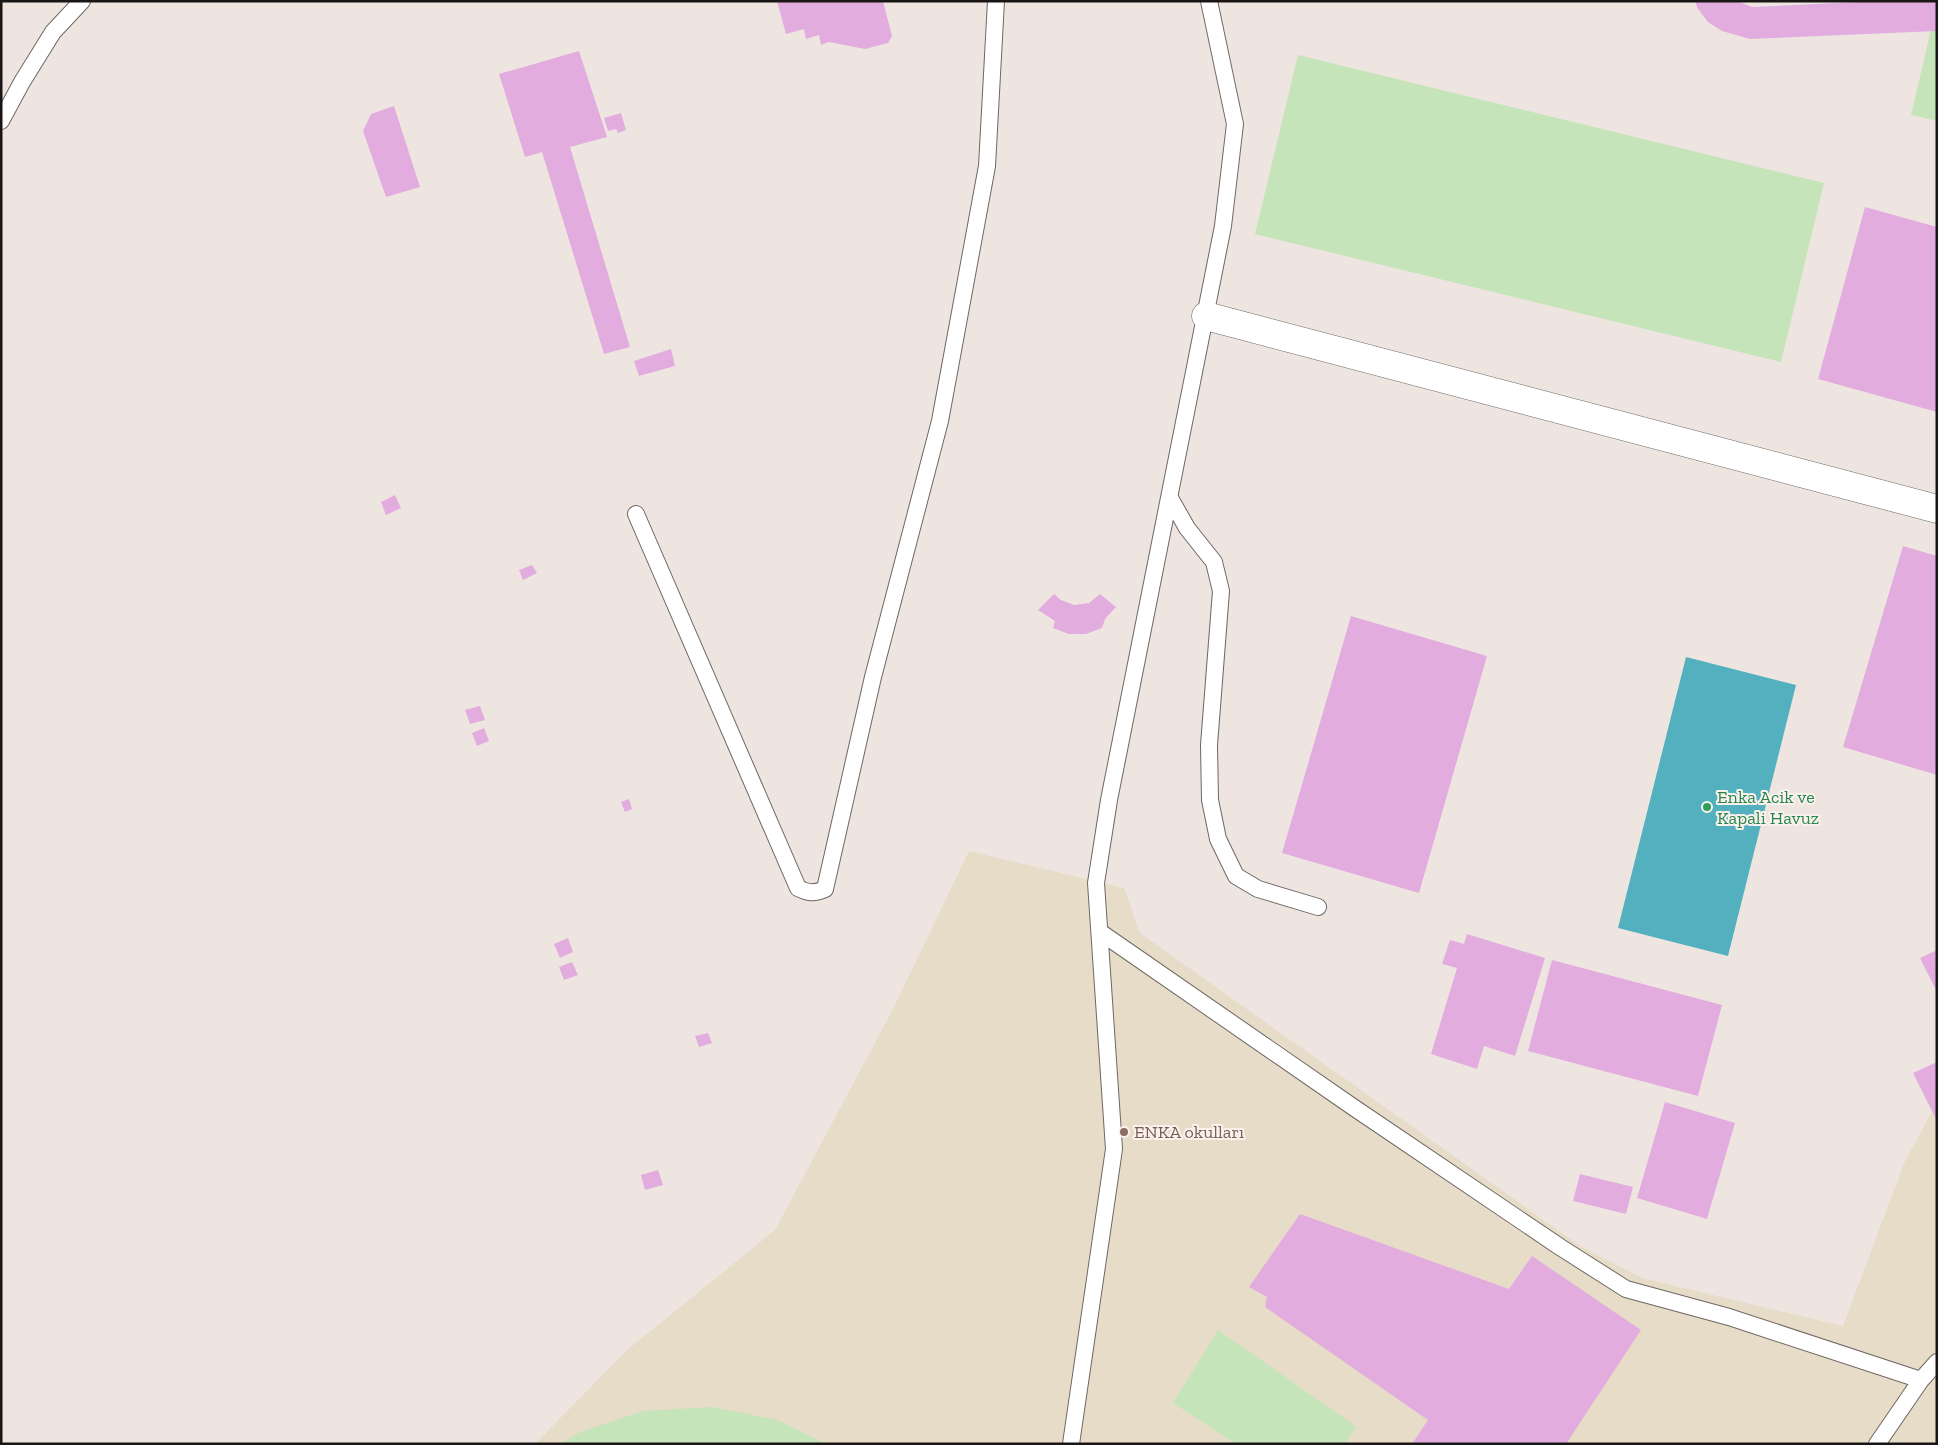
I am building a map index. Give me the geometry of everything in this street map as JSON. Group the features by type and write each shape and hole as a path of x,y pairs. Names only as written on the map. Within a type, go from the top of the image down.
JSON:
{"street":[{"path":"1206,316 1937,509"}],"lane":[{"path":"1,121 22,82 53,32 82,1"},
{"path":"636,514 798,888 808,893 817,893 824,888 873,676 940,421 987,166 996,1"},
{"path":"1071,1444 1114,1149 1096,883 1106,818 1223,226 1235,124 1209,1"},
{"path":"1170,498 1187,528 1214,562 1221,591 1209,745 1210,800 1218,839 1236,876 1258,889 1318,907"},
{"path":"1100,932 1353,1107 1560,1247 1626,1289 1729,1317 1921,1380"},
{"path":"1878,1444 1921,1380 1937,1362"}],"shaded area":[{"name":"ENKA okulları","path":"969,851 1124,888 1140,933 1580,1246 1642,1278 1843,1326 1905,1161 1937,1103 1937,1444 535,1444 626,1351 775,1230 892,1011"}],"green space":[{"path":"1937,4 1937,121 1911,115"},
{"path":"1298,55 1824,183 1781,362 1255,234"},
{"path":"1218,1330 1357,1427 1344,1444 1236,1444 1173,1403"},
{"path":"711,1407 778,1420 826,1444 561,1444 578,1433 643,1411"}],"water":[{"name":"Enka Acik ve Kapali Havuz","path":"1686,657 1796,685 1728,956 1618,928"}],"building":[{"path":"777,1 883,1 892,36 888,43 865,49 829,42 821,45 819,35 806,39 804,29 786,34"},
{"path":"1695,1 1737,1 1752,7 1881,1 1937,1 1937,31 1750,39 1722,31 1708,22 1698,9"},
{"path":"579,51 607,137 570,147 630,347 604,354 542,152 525,157 499,74"},
{"path":"394,106 420,187 386,197 363,131 371,114"},
{"path":"621,113 626,130 618,133 616,129 608,131 604,118"},
{"path":"1865,207 1937,227 1937,412 1818,379"},
{"path":"671,349 675,366 639,376 634,361"},
{"path":"395,495 401,508 386,515 381,502"},
{"path":"1903,546 1937,556 1937,775 1843,747"},
{"path":"532,565 537,573 523,580 519,570"},
{"path":"1054,594 1061,600 1074,605 1089,603 1100,594 1116,607 1105,619 1102,628 1086,634 1069,634 1053,628 1055,621 1038,610"},
{"path":"1351,616 1487,656 1419,893 1282,853"},
{"path":"480,706 485,720 470,724 465,710"},
{"path":"484,728 489,741 477,746 472,733"},
{"path":"629,799 632,809 625,812 621,802"},
{"path":"1467,934 1545,958 1515,1056 1484,1046 1477,1069 1431,1054 1457,968 1442,964 1450,940 1464,944"},
{"path":"568,938 573,952 560,958 554,944"},
{"path":"1937,950 1937,992 1920,958"},
{"path":"1552,960 1722,1005 1698,1096 1528,1051"},
{"path":"572,962 578,975 564,980 559,967"},
{"path":"708,1033 712,1043 699,1047 695,1036"},
{"path":"1937,1062 1937,1121 1913,1073"},
{"path":"1665,1102 1735,1123 1707,1219 1637,1198"},
{"path":"658,1170 663,1185 645,1190 641,1175"},
{"path":"1580,1174 1633,1187 1626,1214 1573,1201"},
{"path":"1300,1214 1509,1289 1532,1256 1641,1330 1566,1444 1412,1444 1428,1420 1265,1307 1267,1297 1249,1287"}],"place":[{"name":"Enka Acik ve Kapali Havuz","path":"1707,807"},
{"name":"ENKA okulları","path":"1124,1132"}]}
